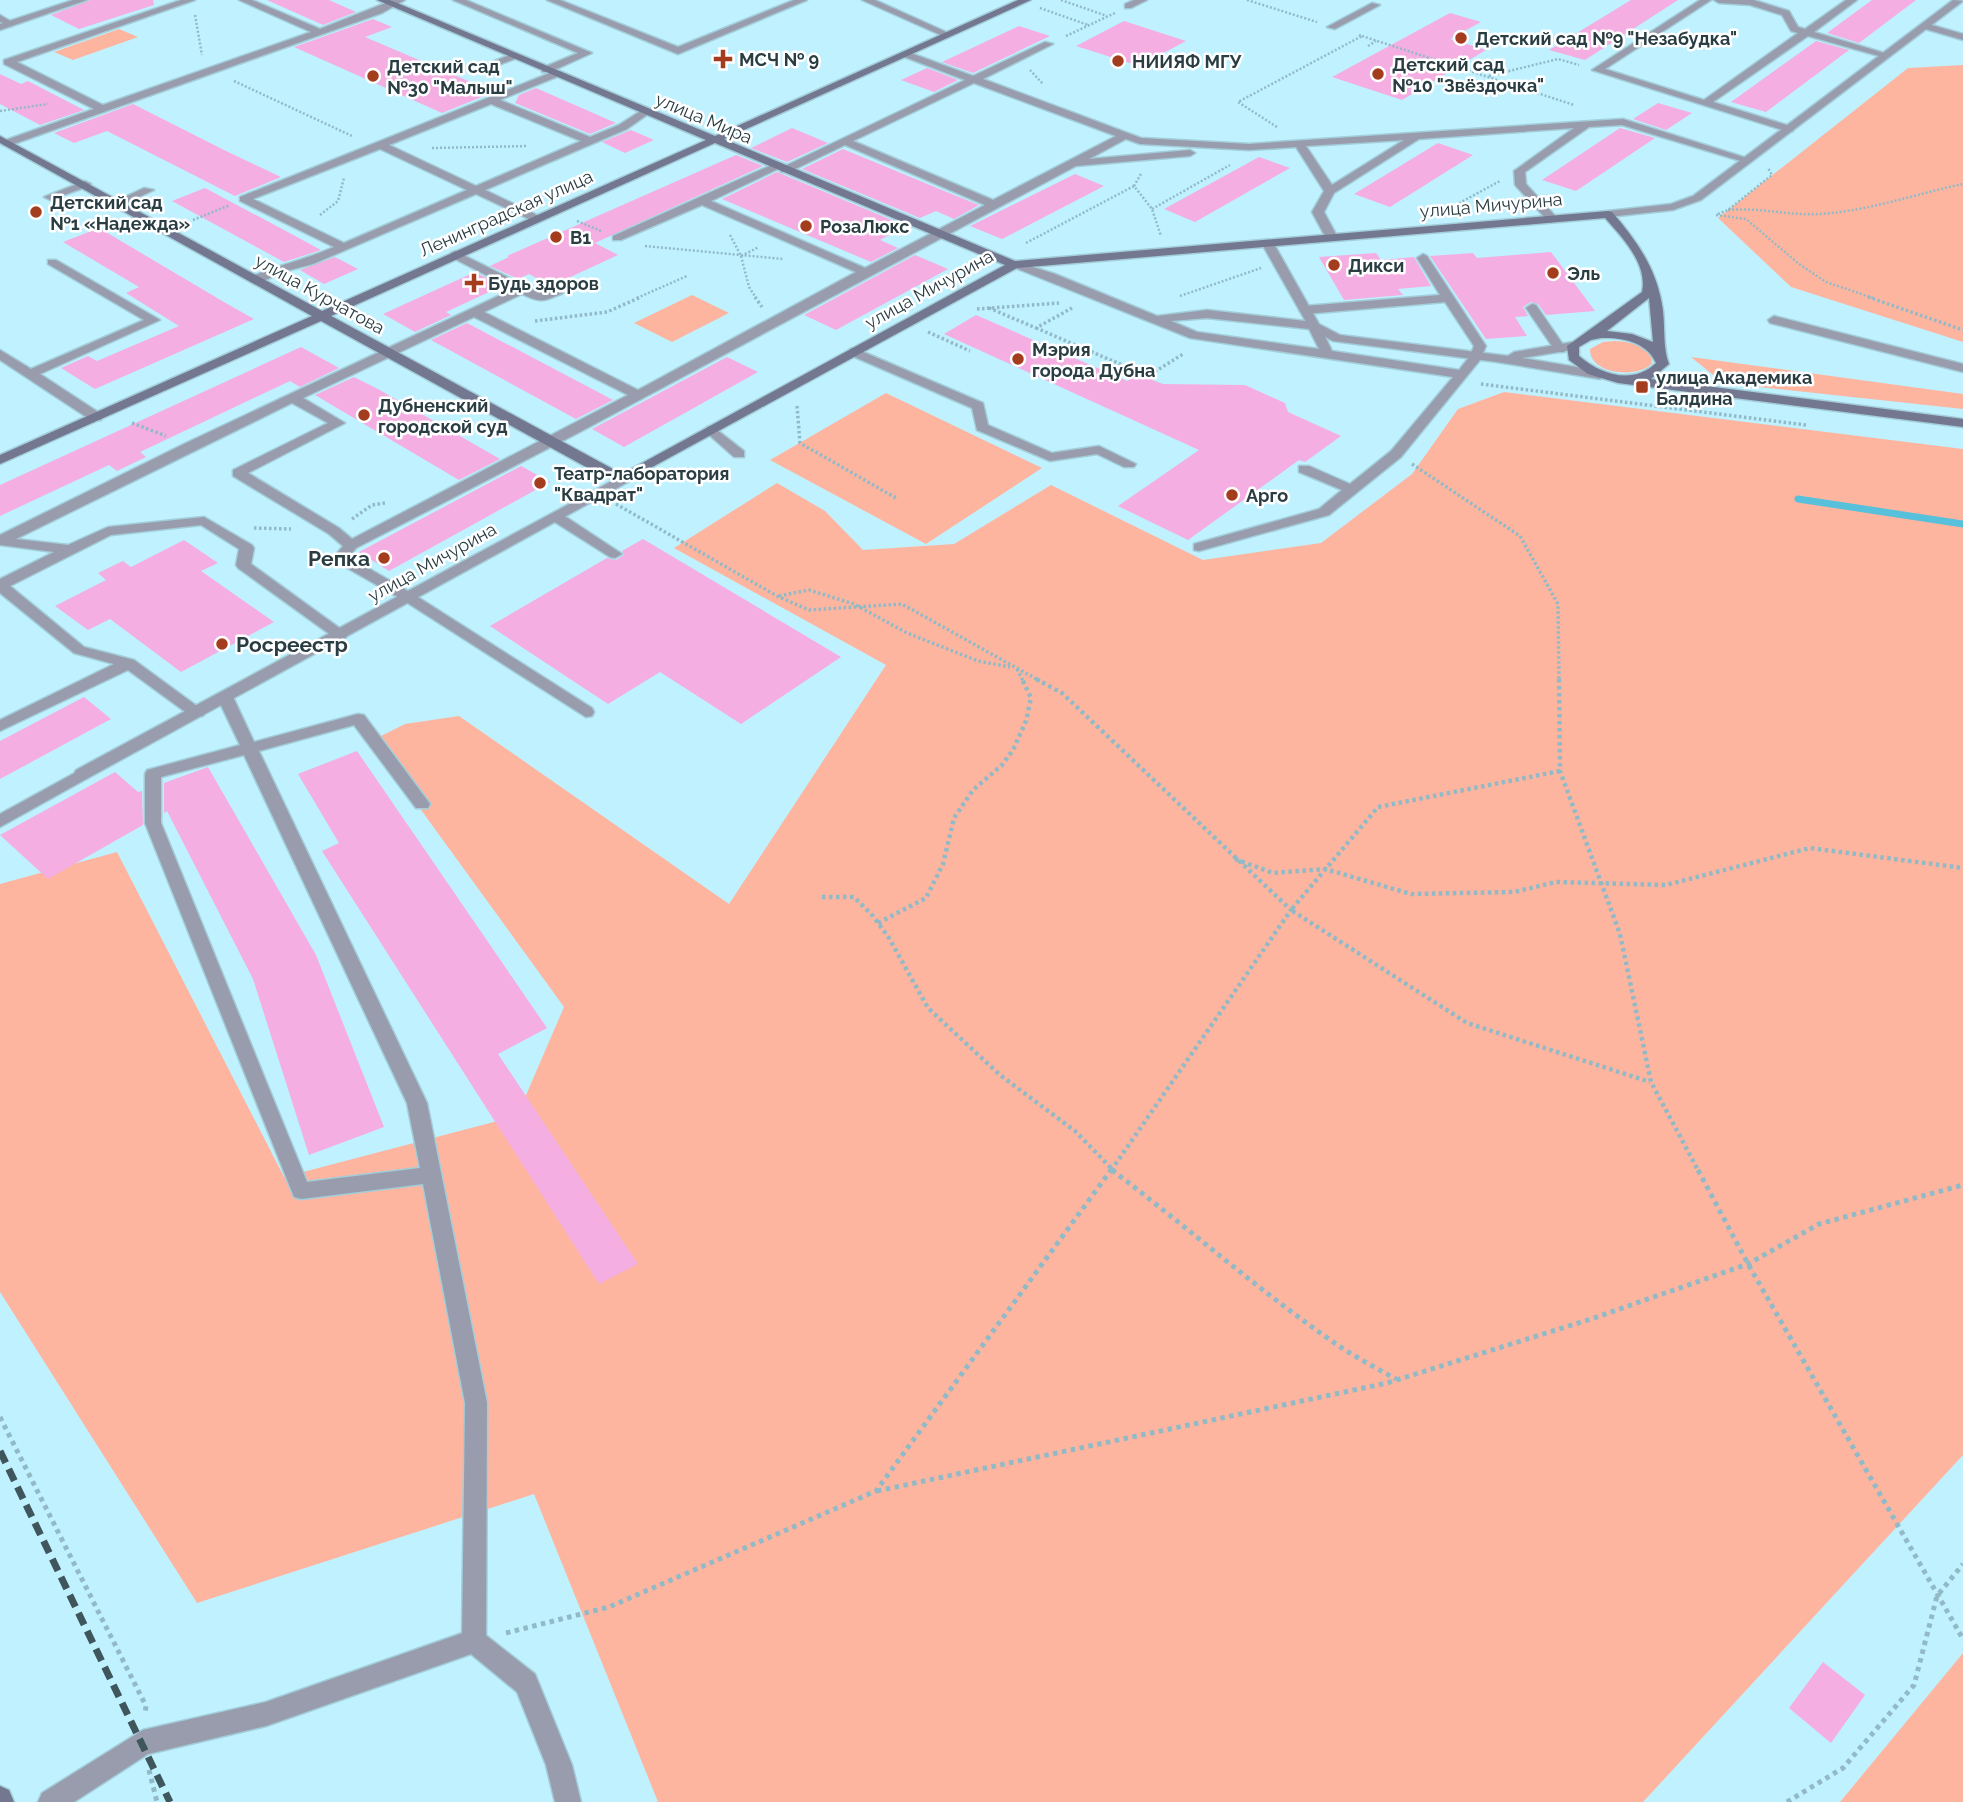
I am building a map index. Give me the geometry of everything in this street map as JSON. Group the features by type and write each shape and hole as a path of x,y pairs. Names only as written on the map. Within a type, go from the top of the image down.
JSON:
{"street":[{"path":"3,23 82,0"},
{"path":"102,109 8,62 190,0"},
{"path":"244,0 320,32"},
{"path":"244,199 491,100 592,51 458,0"},
{"path":"552,0 678,51 802,0"},
{"path":"867,0 948,35"},
{"path":"1128,6 1142,0"},
{"path":"1359,0 1387,9"},
{"path":"1597,69 1706,0"},
{"path":"1719,0 1751,2 1786,13 1794,29 1886,55"},
{"path":"1706,103 1852,0"},
{"path":"4,141 379,11 391,1"},
{"name":"улица Мира","path":"391,1 551,72 1014,265"},
{"name":"улица Мичурина","path":"0,821 1014,265 1608,214 1686,203 1697,198 1959,2"},
{"name":"Ленинградская улица","path":"0,460 905,54 1030,3"},
{"path":"1332,26 1375,5"},
{"path":"1925,26 1963,37"},
{"path":"617,239 846,142 1048,44"},
{"path":"905,54 1126,135 1159,143 1249,147"},
{"path":"485,67 514,56"},
{"path":"1597,69 1789,128"},
{"path":"491,100 589,141"},
{"path":"257,279 343,247 478,190 623,127 646,112"},
{"path":"1071,163 1249,147 1623,122 1748,160"},
{"path":"1552,219 1521,186 1519,171 1587,124"},
{"path":"586,712 408,597 340,558 351,545 550,442 936,233 1126,135"},
{"path":"1332,238 1318,212 1330,191 1417,136"},
{"name":"улица Курчатова","path":"4,141 550,442 623,479"},
{"path":"846,142 993,204"},
{"path":"1299,144 1330,191"},
{"path":"380,145 537,219"},
{"path":"50,197 85,184"},
{"path":"118,203 148,190"},
{"path":"244,199 343,247"},
{"path":"702,201 864,272"},
{"path":"1608,214 1634,245 1651,279 1669,365"},
{"path":"1268,244 1328,356"},
{"path":"456,255 540,298 559,290"},
{"path":"1199,547 1324,512 1396,454 1476,357 1480,346 1423,258"},
{"path":"30,374 154,320 52,261"},
{"path":"1014,265 1045,274 1194,335 1462,374"},
{"path":"1593,335 1647,293 1651,279"},
{"path":"0,541 523,289"},
{"path":"1305,310 1448,298"},
{"path":"1532,308 1583,367 1600,375"},
{"path":"474,312 638,395"},
{"path":"1158,320 1207,314 1314,327 1337,338 1497,358 1734,396 1963,423"},
{"path":"1774,320 1963,368"},
{"path":"1497,358 1567,348 1593,335 1631,337 1649,344 1669,365 1734,396"},
{"path":"854,352 978,407 982,427 1050,457 1099,450 1129,464"},
{"path":"0,354 96,417"},
{"path":"1620,379 1649,376 1669,365"},
{"path":"293,398 338,424 238,473 334,531 351,545"},
{"path":"712,430 739,454"},
{"path":"1304,470 1353,491"},
{"path":"555,516 615,554"},
{"path":"197,712 129,663 79,650 1,586 108,531 204,521 247,548 243,565 340,635"},
{"path":"0,541 71,550"},
{"path":"0,726 129,663"},
{"path":"225,697 417,1103 476,1403 474,1641"},
{"path":"422,804 358,719 153,774 153,823 301,1191 431,1175"},
{"path":"51,1802 143,1742 265,1714 474,1641"},
{"path":"474,1641 526,1683 559,1765 568,1802"}],"path":[{"path":"1061,0 1108,16"},
{"path":"1247,0 1574,105"},
{"path":"1030,3 1089,25"},
{"path":"1044,84 1027,67 1048,44 1128,6"},
{"path":"200,8 194,16 204,65 351,136 380,145"},
{"path":"1299,144 1286,132 1238,102 1362,36"},
{"path":"1368,46 1377,41"},
{"path":"1411,51 1417,48"},
{"path":"1488,76 1558,59 1597,69"},
{"path":"405,156 423,149 466,144 493,148 534,145"},
{"path":"1152,209 1247,155 1249,147"},
{"path":"301,227 338,201 350,156"},
{"path":"1016,249 1134,186 1151,157"},
{"path":"1728,210 1772,175 1768,167 1748,160"},
{"path":"1443,210 1519,171"},
{"path":"1963,184 1898,197 1878,205 1849,207 1830,213 1763,212 1740,208 1716,215 1746,219 1768,234 1799,264 1826,282 1963,330"},
{"path":"1134,186 1152,209 1162,238"},
{"path":"193,220 244,199"},
{"path":"573,219 630,244 792,259"},
{"path":"741,256 749,287 772,323"},
{"path":"1173,298 1265,267"},
{"path":"500,326 607,312 687,276"},
{"path":"966,310 1060,303"},
{"path":"988,308 1148,376 1183,354"},
{"path":"1036,328 1072,308"},
{"path":"927,332 970,351"},
{"path":"1462,374 1476,383 1812,426"},
{"path":"797,407 800,443 896,498"},
{"path":"1396,454 1520,536 1558,604 1560,771 1620,934 1651,1082 1748,1264 1963,1639"},
{"path":"597,493 777,596 809,610 902,604 1062,693 1233,858 1291,910 1467,1023 1651,1082"},
{"path":"777,596 809,590 858,606 907,632 978,661 1016,668"},
{"path":"878,923 926,898 943,864 954,818 973,790 1002,765 1013,750 1026,721 1031,698 1016,668"},
{"path":"876,1491 1111,1169 1291,910 1378,807 1560,771"},
{"path":"1233,858 1272,873 1325,869 1410,894 1514,892 1556,882 1667,885 1810,848 1963,868"},
{"path":"822,897 854,897 878,923 928,1008 1000,1074 1075,1131 1111,1169 1266,1293 1338,1346 1396,1380"},
{"path":"474,1641 609,1607 876,1491 1396,1380 1591,1319 1748,1264 1819,1224 1963,1185"},
{"path":"0,1417 146,1706 143,1742 157,1802"},
{"path":"1787,1802 1843,1768 1914,1685 1937,1596 1963,1564"}],"shaded area":[{"path":"119,29 138,37 73,60 54,52"},
{"path":"1963,65 1963,342 1791,287 1718,218 1908,68"},
{"path":"692,295 729,313 672,342 634,323"},
{"path":"1615,341 1644,348 1652,363 1646,368 1626,372 1616,372 1597,364 1590,349 1603,342"},
{"path":"1691,357 1963,394 1963,409 1723,383"},
{"path":"1504,392 1963,449 1963,1455 1643,1802 658,1802 534,1494 197,1603 0,1292 0,884 117,852 284,1177 517,1116 564,1007 371,741 405,724 459,716 729,904 886,665 674,548 777,483 825,511 863,550 954,544 1051,485 1203,560 1321,543 1412,474 1458,409"},
{"path":"886,393 1042,468 926,544 770,460"},
{"path":"1963,1653 1963,1802 1840,1802"}],"building":[{"path":"90,0 153,0 154,5 79,29 51,15"},
{"path":"267,0 329,0 356,12 323,25"},
{"path":"1631,0 1678,0 1585,60 1549,50"},
{"path":"1872,0 1916,0 1859,43 1827,33"},
{"path":"1450,13 1481,22 1450,39 1486,50 1402,100 1332,77"},
{"path":"373,19 392,27 365,37 494,92 442,113 294,47"},
{"path":"1124,21 1186,41 1139,66 1076,46"},
{"path":"1019,26 1050,36 973,73 942,62"},
{"path":"1816,41 1849,50 1766,112 1731,102"},
{"path":"927,68 958,80 934,92 901,80"},
{"path":"0,74 21,84 28,81 84,110 40,125 0,104"},
{"path":"536,88 616,123 590,134 515,103 519,95"},
{"path":"1658,103 1692,113 1666,130 1633,119"},
{"path":"133,104 281,177 235,196 107,131 74,143 54,133"},
{"path":"792,128 828,143 787,162 751,148"},
{"path":"1620,128 1655,138 1576,191 1542,180"},
{"path":"631,130 654,140 625,153 602,142"},
{"path":"1438,143 1473,155 1390,207 1354,194"},
{"path":"843,149 979,205 954,219 936,211 920,218 802,169"},
{"path":"736,155 763,166 595,243 618,255 551,286 529,274 518,279 490,266 509,257 507,256"},
{"path":"1259,157 1290,168 1195,222 1164,209"},
{"path":"777,172 906,226 880,240 898,248 871,262 722,199"},
{"path":"1075,174 1104,186 1002,239 970,226"},
{"path":"205,188 321,250 284,262 172,201"},
{"path":"99,228 254,319 95,389 61,368 88,356 97,361 179,326 126,293 139,287 63,242"},
{"path":"1551,252 1595,311 1546,315 1538,304 1531,302 1523,307 1528,316 1515,317 1527,336 1486,339 1430,256 1473,253 1477,258"},
{"path":"1376,253 1381,260 1414,257 1431,286 1398,289 1403,295 1344,300 1319,257"},
{"path":"915,255 948,269 836,330 804,315"},
{"path":"335,257 358,269 324,284 300,270"},
{"path":"475,272 502,286 446,312 451,315 415,332 383,314"},
{"path":"976,315 1127,381 1137,374 1163,384 1245,385 1285,403 1288,412 1341,436 1305,462 1299,460 1188,540 1118,506 1199,450 944,334"},
{"path":"467,323 613,400 576,419 431,340"},
{"path":"301,347 339,368 300,387 290,381 140,452 146,457 117,471 109,465 0,516 0,485"},
{"path":"727,357 758,372 624,447 592,429"},
{"path":"354,377 500,459 459,480 315,395"},
{"path":"521,466 550,482 389,571 359,552"},
{"path":"643,539 841,657 741,724 660,672 608,704 490,626 607,558 616,560 624,555 622,551"},
{"path":"184,540 218,563 201,571 274,622 181,672 110,619 88,630 55,606 106,580 98,573 123,561 131,567"},
{"path":"84,697 111,719 0,779 0,741"},
{"path":"357,751 547,1028 498,1054 638,1264 599,1284 322,851 339,843 298,774"},
{"path":"208,767 316,955 384,1127 309,1155 253,979 167,811 164,813 164,783"},
{"path":"115,772 138,792 142,791 143,825 48,879 0,835"},
{"path":"1823,1662 1865,1695 1831,1743 1789,1708"}],"waterway":[{"path":"1798,499 1963,524"}],"railway":[{"path":"0,1451 170,1802"}],"place":[{"name":"Детский сад №9 \"Незабудка\"","path":"1461,38"},
{"name":"МСЧ № 9","path":"723,59"},
{"name":"НИИЯФ МГУ","path":"1118,61"},
{"name":"Детский сад №10 \"Звёздочка\"","path":"1378,74"},
{"name":"Детский сад №30 \"Малыш\"","path":"373,76"},
{"name":"Детский сад №1 «Надежда»","path":"36,212"},
{"name":"РозаЛюкс","path":"806,226"},
{"name":"В1","path":"556,237"},
{"name":"Дикси","path":"1334,265"},
{"name":"Эль","path":"1553,273"},
{"name":"Будь здоров","path":"474,283"},
{"name":"Мэрия города Дубна","path":"1018,359"},
{"name":"улица Академика Балдина","path":"1642,387"},
{"name":"Дубненский городской суд","path":"364,415"},
{"name":"Театр-лаборатория \"Квадрат\"","path":"540,483"},
{"name":"Арго","path":"1232,495"},
{"name":"Репка","path":"384,558"},
{"name":"Росреестр","path":"222,644"}]}
